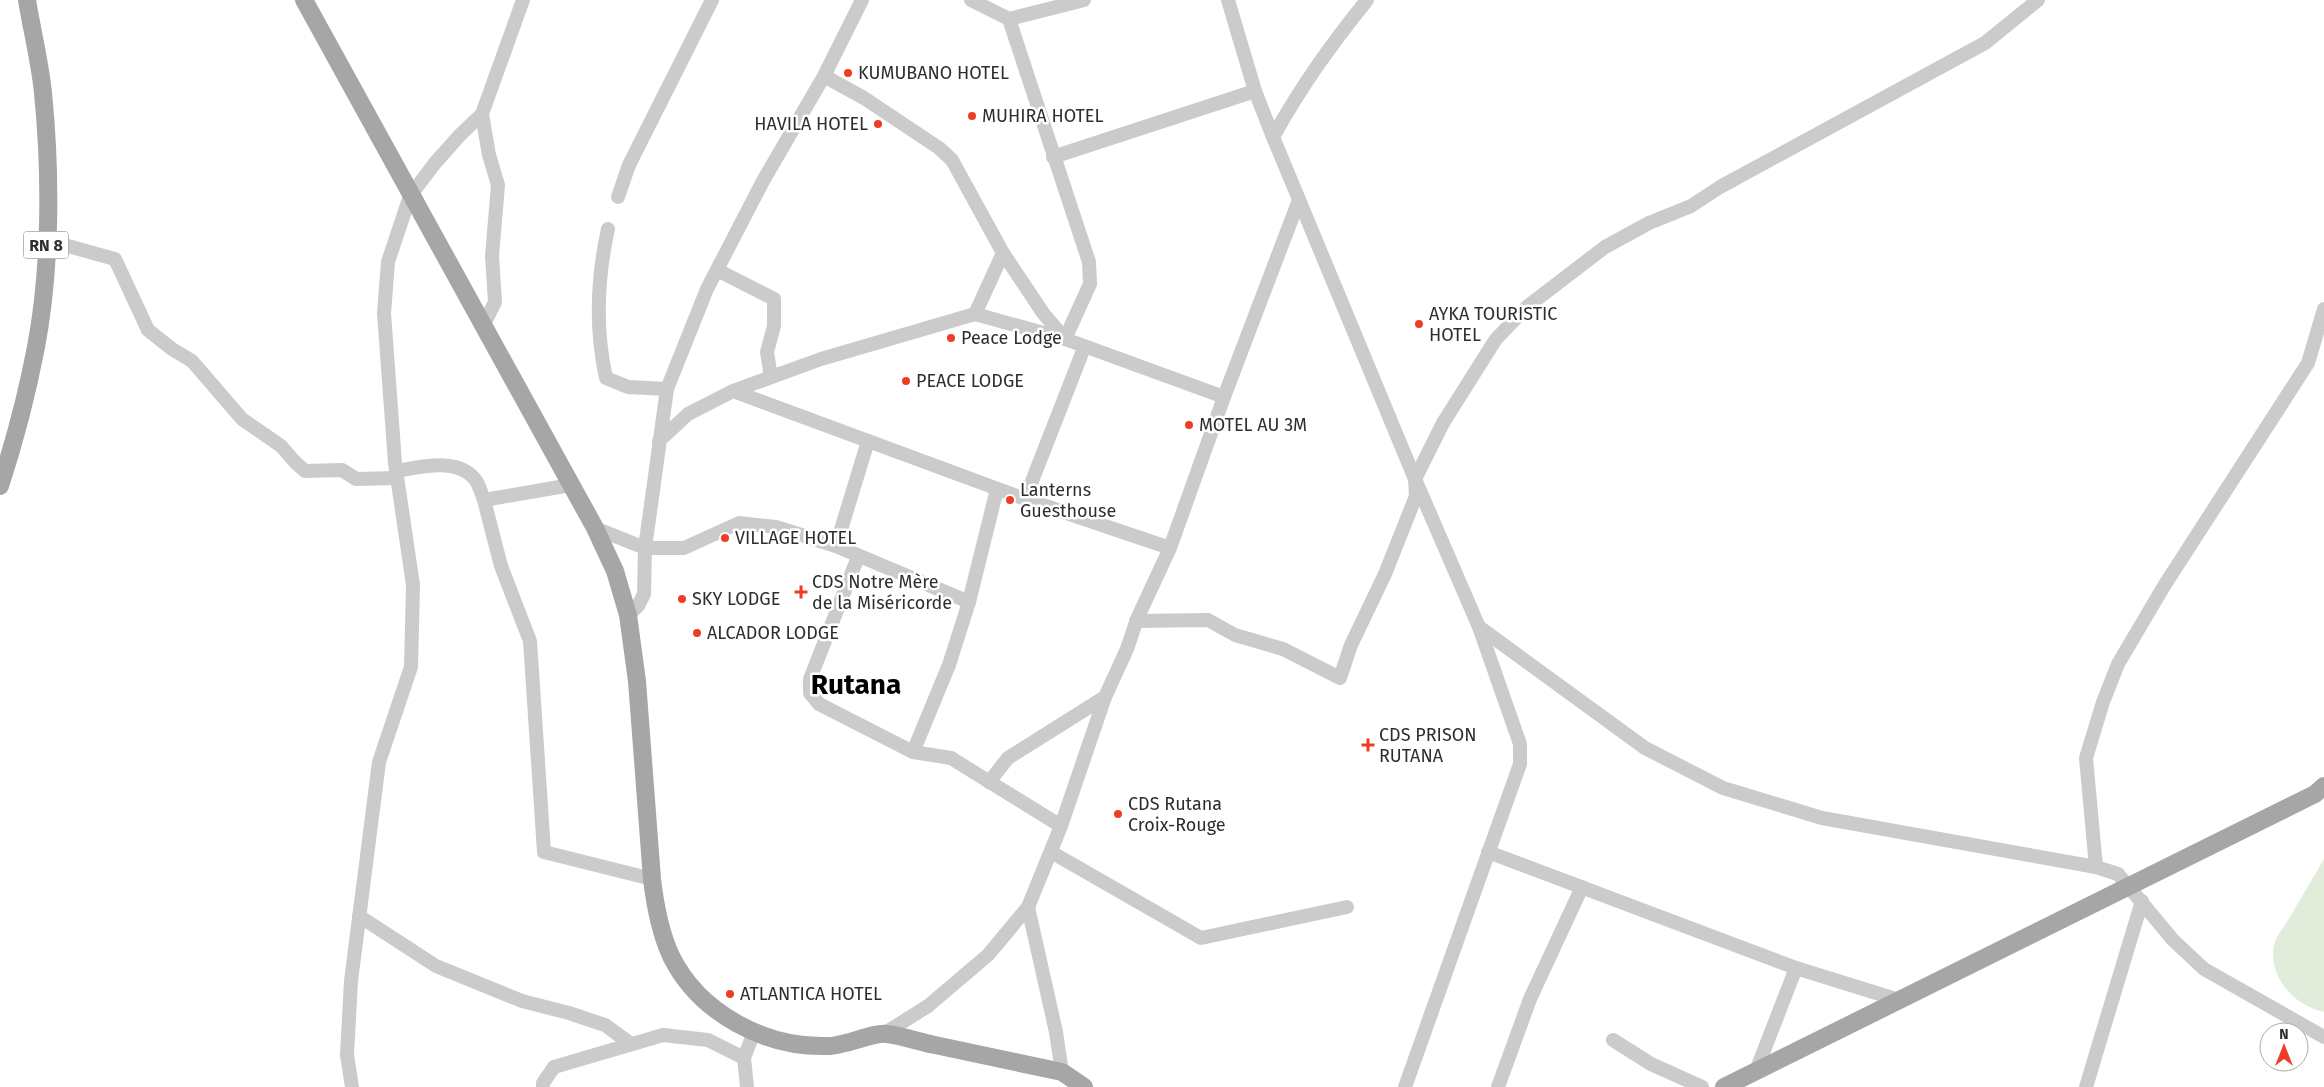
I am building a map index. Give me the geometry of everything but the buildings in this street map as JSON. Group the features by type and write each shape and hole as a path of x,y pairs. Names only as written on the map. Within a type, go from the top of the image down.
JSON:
{"main road":[{"name":"RN 8","path":"0,486 15,439 37,345 46,240 46,128 43,91 27,0"},
{"path":"304,0 410,196 595,528 614,571 628,615 637,681 656,911 671,956 684,977 701,997 722,1015 754,1032 806,1045 828,1046 848,1044 885,1034 1062,1072 1084,1087"},
{"path":"1724,1087 2315,794 2324,786"}],"street":[{"path":"352,1087 347,1055 351,981 379,762 411,667 413,585 397,474 384,313 388,262 410,196 441,156 482,114 523,0"},
{"path":"618,197 629,165 712,0"},
{"path":"628,615 638,606 644,594 645,548 667,389 707,289 763,181 824,76 862,0"},
{"path":"971,0 1010,19 1084,0"},
{"path":"1228,0 1255,91 1273,137 1415,479 1479,627 1520,744 1520,764 1405,1087"},
{"path":"1273,137 1296,95 1320,59 1367,0"},
{"path":"1136,620 1208,620 1234,635 1283,649 1340,678 1351,645 1385,574 1416,496 1415,479 1443,423 1496,339 1528,306 1605,247 1648,223 1691,206 1720,187 1985,42 2038,0"},
{"path":"1010,19 1053,157 1089,262 1090,284 1065,340"},
{"path":"824,76 864,98 939,148 952,160 1002,252 1043,313 1065,340"},
{"path":"1053,157 1255,91"},
{"path":"482,114 489,155 498,185 492,256 495,302 483,326"},
{"path":"885,1034 928,1006 988,954 1028,907 1061,826 1105,697 1127,649 1136,620 1170,548 1224,397 1299,200"},
{"path":"608,229 598,286 599,347 606,378 628,387 667,389"},
{"path":"46,240 115,259 148,330 172,349 192,361 242,419 281,446 294,462 305,471 342,470 356,478 397,474 432,465 451,466 465,471 476,482 484,500 501,566 530,641 544,852 652,879"},
{"path":"975,314 1002,252"},
{"path":"717,270 774,299 774,326 767,352 771,377"},
{"path":"2096,867 2086,758 2103,702 2118,664 2164,586 2308,363 2324,309"},
{"path":"659,440 688,414 733,391 821,359 975,314 1065,340 1224,397"},
{"path":"1025,499 1084,348"},
{"path":"733,391 1025,499 1170,548"},
{"path":"836,546 868,441"},
{"path":"484,500 571,485"},
{"path":"913,752 949,665 969,602 997,488"},
{"path":"595,528 645,548 684,548 739,523 776,527 836,546 969,602"},
{"path":"858,556 810,679 810,693 819,704 913,752 951,758 1061,826"},
{"path":"1479,627 1645,748 1723,788 1822,818 2096,867 2118,874 2173,940 2204,969 2324,1037"},
{"path":"989,782 1008,758 1105,697"},
{"path":"1051,852 1201,938 1347,908"},
{"path":"1488,852 1796,968 1899,1000"},
{"path":"1498,1087 1530,999 1582,887"},
{"path":"2086,1087 2142,901"},
{"path":"1028,907 1056,1032 1062,1072"},
{"path":"358,916 436,966 522,1001 569,1013 605,1025 632,1044"},
{"path":"1756,1072 1796,968"},
{"path":"747,1087 744,1058 754,1032"},
{"path":"543,1087 543,1083 554,1067 662,1035 708,1040 744,1058"},
{"path":"1613,1040 1651,1064 1702,1087"}],"green space":[{"path":"2324,859 2324,1012 2313,1009 2293,997 2279,979 2273,957 2274,945 2279,933"}],"place":[{"name":"KUMUBANO HOTEL","path":"848,73"},
{"name":"MUHIRA HOTEL","path":"972,116"},
{"name":"HAVILA HOTEL","path":"878,124"},
{"name":"AYKA TOURISTIC HOTEL","path":"1419,324"},
{"name":"Peace Lodge","path":"951,338"},
{"name":"PEACE LODGE","path":"906,381"},
{"name":"MOTEL AU 3M","path":"1189,425"},
{"name":"Lanterns Guesthouse","path":"1010,500"},
{"name":"VILLAGE HOTEL","path":"725,538"},
{"name":"CDS Notre Mère de la Miséricorde","path":"801,592"},
{"name":"SKY LODGE","path":"682,599"},
{"name":"ALCADOR LODGE","path":"697,633"},
{"name":"CDS PRISON RUTANA","path":"1368,745"},
{"name":"CDS Rutana Croix-Rouge","path":"1118,814"},
{"name":"ATLANTICA HOTEL","path":"730,994"}],"district":[{"name":"Rutana","path":"856,684"}]}
